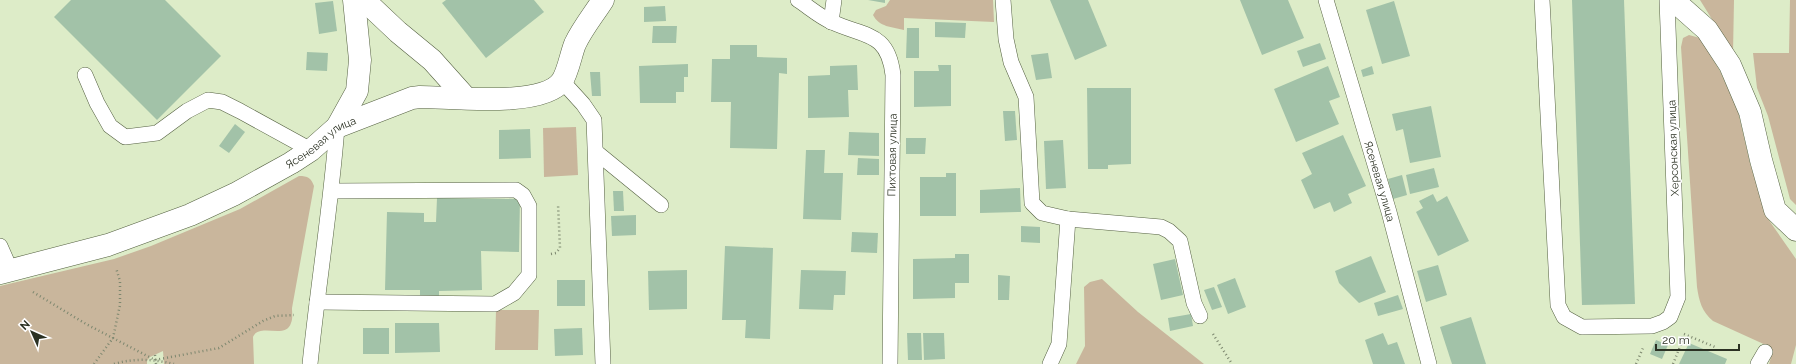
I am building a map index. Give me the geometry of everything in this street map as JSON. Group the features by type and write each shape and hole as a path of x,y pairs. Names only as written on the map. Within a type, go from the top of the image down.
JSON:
{"street":[{"path":"337,127 357,91 360,60 354,0"},
{"path":"364,0 398,32 432,60 466,98"},
{"path":"562,81 576,43 603,0"},
{"path":"1676,0 1681,7 1707,30 1730,65 1750,112 1761,160 1775,210 1796,230"},
{"name":"Ясеневая улица","path":"6,272 108,245 190,215 235,194 310,150 337,127 412,98 487,99 533,97 553,89 562,81"}],"lane":[{"name":"Пихтовая улица","path":"798,0 831,22 865,33 882,44 892,61 890,364"},
{"path":"831,22 834,0"},
{"path":"1003,0 1006,39 1011,62 1026,97 1032,203 1042,213 1068,219 1161,227 1169,231 1180,242 1194,303 1200,316"},
{"name":"Ясеневая улица","path":"1326,0 1389,212 1429,364"},
{"name":"Херсонская улица","path":"1542,0 1558,305 1564,317 1582,327 1652,326 1663,322 1670,317 1678,297 1667,0"},
{"path":"86,75 97,103 110,126 126,137 157,134 187,110 208,100 222,102 310,150"},
{"path":"562,81 583,104 594,120 603,364"},
{"path":"310,364 332,191 337,127"},
{"path":"596,152 660,205"},
{"path":"316,308 495,304 514,293 530,275 530,212 527,200 516,190 332,191"},
{"path":"1050,364 1058,344 1068,219"},
{"path":"0,246 6,272"}],"path":[{"path":"558,204 559,237"},
{"path":"6,272 22,285 86,324 155,360 174,364"},
{"path":"94,364 113,338 120,305 120,280"},
{"path":"114,364 128,360 155,360 219,348 262,321 275,316 316,308"},
{"path":"1200,316 1232,364"},
{"path":"1682,333 1715,347"},
{"path":"155,355 156,364"}],"shaded area":[{"path":"890,0 993,0 994,22 904,18 904,30 882,24 873,15 876,10 886,6"},
{"path":"1700,0 1734,0 1733,53"},
{"path":"1790,0 1796,0 1796,205 1790,199 1768,116 1757,88 1753,53 1789,53"},
{"path":"1689,35 1700,38 1720,71 1738,111 1750,163 1766,216 1796,259 1796,345 1791,364 1769,364 1771,350 1768,346 1713,321 1706,314 1700,302 1697,287 1681,47 1683,38"},
{"path":"576,127 578,175 544,177 543,128"},
{"path":"299,176 309,178 314,186 292,308 292,321 288,328 284,330 266,330 256,333 253,337 254,364 164,364 163,351 150,357 147,364 0,364 0,286 114,259 151,246 240,209"},
{"path":"1102,279 1138,312 1204,364 1076,364 1085,346 1084,287 1090,282"},
{"path":"496,310 539,310 538,350 495,350"}],"building":[{"path":"71,0 165,0 221,56 157,120 54,17"},
{"path":"446,0 534,0 544,12 486,58 442,3"},
{"path":"868,0 885,0 885,3"},
{"path":"1050,0 1088,0 1107,46 1075,60"},
{"path":"1240,0 1288,0 1304,38 1262,55"},
{"path":"1572,0 1624,0 1635,304 1582,305"},
{"path":"333,1 337,31 319,34 315,3"},
{"path":"1394,1 1410,56 1382,64 1366,10"},
{"path":"665,6 666,21 644,22 644,7"},
{"path":"935,22 966,23 965,38 935,37"},
{"path":"653,26 677,26 676,43 652,43"},
{"path":"907,28 919,28 919,58 906,58"},
{"path":"1320,43 1326,59 1303,67 1297,51"},
{"path":"730,45 757,45 757,57 787,58 787,74 779,73 777,149 730,148 731,102 711,102 712,59 730,59"},
{"path":"307,52 328,53 327,71 306,70"},
{"path":"1048,53 1052,78 1036,80 1031,55"},
{"path":"688,64 688,77 684,77 684,92 676,92 676,103 640,103 639,66"},
{"path":"857,65 858,90 848,90 849,117 808,118 808,76 830,75 830,66"},
{"path":"938,65 951,65 951,106 914,107 914,71 939,71"},
{"path":"1328,66 1340,97 1329,101 1339,124 1296,142 1274,89"},
{"path":"1372,66 1374,74 1363,77 1361,70"},
{"path":"590,72 600,72 601,96 592,96"},
{"path":"1087,88 1131,88 1131,164 1108,165 1108,169 1088,169"},
{"path":"1431,106 1441,157 1410,163 1403,129 1396,131 1392,114"},
{"path":"1003,111 1015,111 1017,140 1005,141"},
{"path":"235,124 245,132 229,153 219,146"},
{"path":"530,129 531,158 499,159 499,130"},
{"path":"849,132 879,133 879,156 848,155"},
{"path":"1343,135 1366,186 1348,194 1352,203 1334,212 1330,202 1314,209 1301,180 1312,174 1302,153"},
{"path":"906,138 926,138 925,154 906,154"},
{"path":"1063,140 1066,188 1046,189 1044,141"},
{"path":"806,150 825,150 824,173 843,173 841,220 803,219"},
{"path":"858,158 879,159 879,175 857,175"},
{"path":"1434,168 1439,187 1410,194 1406,175"},
{"path":"946,173 956,173 956,216 920,216 920,177 946,177"},
{"path":"1402,175 1407,195 1393,199 1388,179"},
{"path":"1020,188 1021,212 980,213 980,190"},
{"path":"613,191 623,191 624,211 614,211"},
{"path":"1433,194 1437,202 1447,196 1469,241 1438,256 1416,212 1423,208 1419,201"},
{"path":"437,198 520,199 519,252 481,251 482,290 439,291 439,297 420,297 420,290 385,290 387,212 424,213 424,222 436,222"},
{"path":"636,215 636,235 612,236 611,216"},
{"path":"1021,226 1040,227 1040,243 1021,242"},
{"path":"852,232 878,233 877,253 851,252"},
{"path":"725,246 773,248 770,339 745,338 746,320 722,320"},
{"path":"955,254 969,254 969,283 955,283 955,298 913,299 913,259 955,258"},
{"path":"1371,256 1386,292 1359,303 1339,283 1335,271"},
{"path":"1175,259 1183,295 1161,300 1153,264"},
{"path":"1438,265 1447,295 1426,302 1417,271"},
{"path":"687,270 687,309 649,310 648,271"},
{"path":"801,270 846,271 845,295 834,295 833,310 799,309"},
{"path":"998,275 1010,276 1009,300 998,300"},
{"path":"1235,278 1246,307 1228,314 1217,285"},
{"path":"557,280 585,280 585,306 557,306"},
{"path":"1214,287 1222,307 1212,310 1204,290"},
{"path":"1398,295 1403,309 1378,316 1374,303"},
{"path":"1191,314 1193,326 1170,331 1168,318"},
{"path":"1471,317 1486,364 1452,364 1440,327"},
{"path":"395,323 439,323 440,352 395,353"},
{"path":"363,328 389,328 389,354 363,354"},
{"path":"582,328 583,355 555,356 554,329"},
{"path":"907,333 921,333 922,360 908,360"},
{"path":"923,333 944,333 945,359 924,360"},
{"path":"1383,333 1388,345 1397,342 1405,364 1373,364 1365,340"},
{"path":"1656,340 1668,345 1662,359 1650,354"},
{"path":"1689,343 1727,359 1725,364 1679,364"}]}
